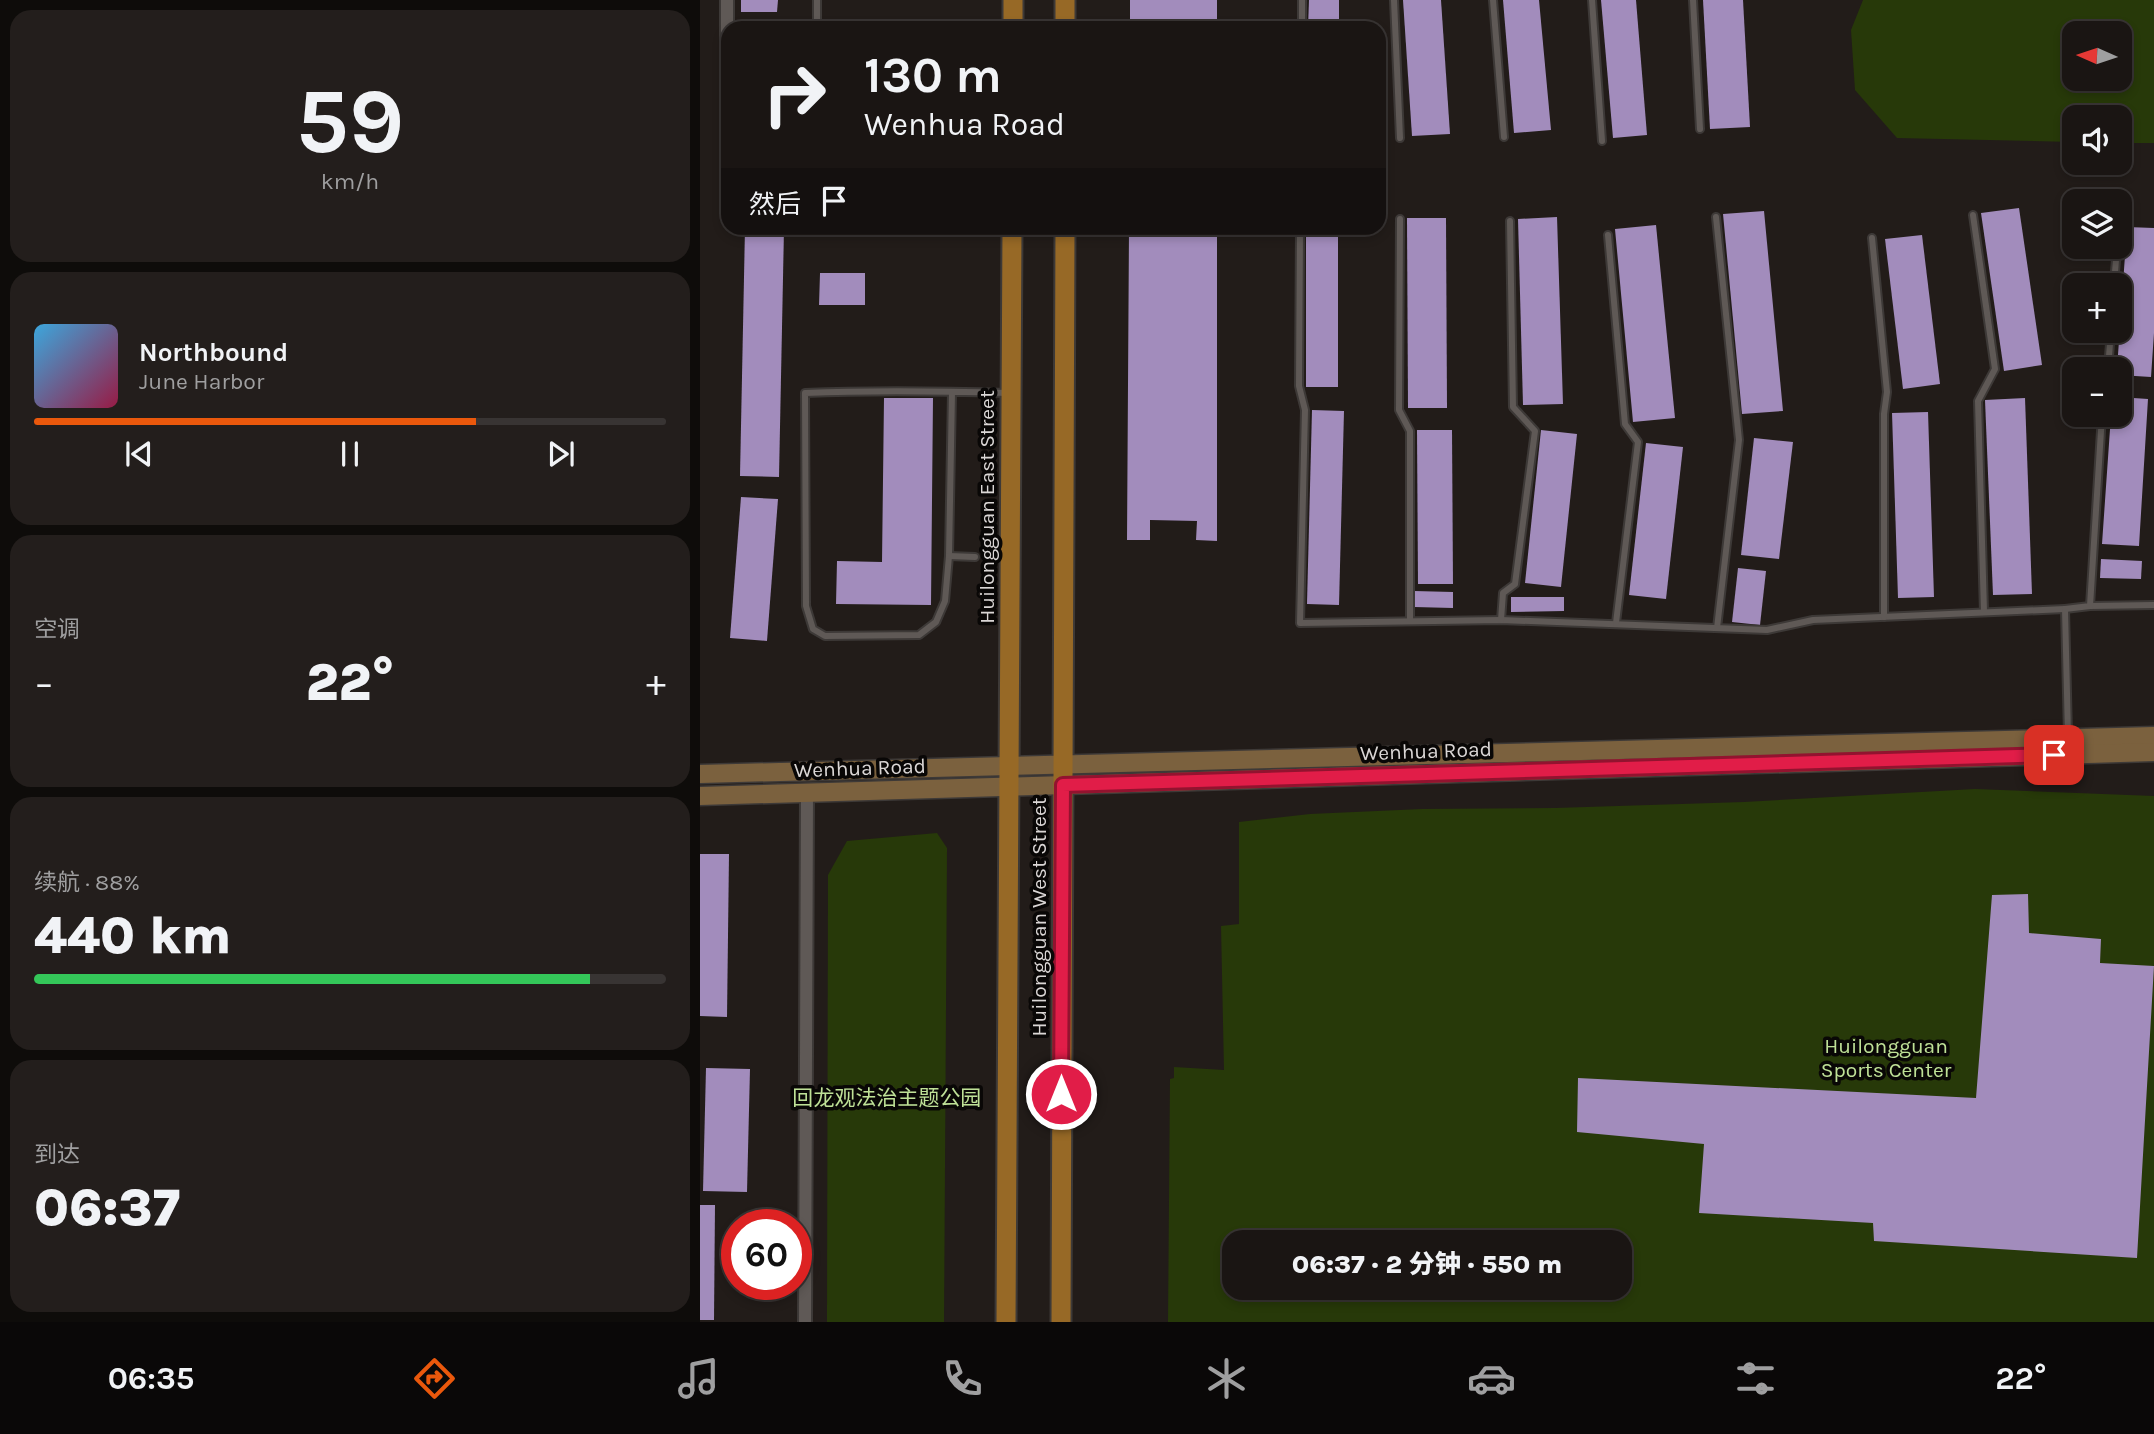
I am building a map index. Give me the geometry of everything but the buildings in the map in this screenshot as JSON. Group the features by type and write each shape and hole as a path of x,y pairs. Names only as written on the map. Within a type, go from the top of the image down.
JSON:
{"main road":[{"path":"1013,0 1013,21"},
{"path":"1065,0 1065,21"},
{"name":"Huilongguan East Street","path":"1009,786 1012,235"},
{"path":"1063,775 1065,235"},
{"name":"Huilongguan West Street","path":"1061,1322 1063,775"},
{"name":"Huilongguan West Street","path":"1006,1322 1009,786"}],"street":[{"path":"727,0 727,21"},
{"name":"Wenhua Road","path":"700,796 1009,786 1063,775 2068,738 2153,740"},
{"name":"Wenhua Road","path":"700,774 1009,766 1063,775 2029,756 2153,740"},
{"path":"2029,756 2095,762 2154,762"},
{"path":"805,1322 807,792"}],"lane":[{"path":"817,0 817,21"},
{"path":"1302,0 1302,21"},
{"path":"1394,0 1400,138"},
{"path":"1493,0 1504,137"},
{"path":"1592,0 1602,141"},
{"path":"1693,0 1700,129"},
{"path":"1973,215 1995,369 1978,401 1984,612"},
{"path":"1716,218 1739,440 1717,628"},
{"path":"1400,219 1399,410 1410,431 1410,621"},
{"path":"1502,620 1503,593 1515,584 1535,431 1513,407 1510,221"},
{"path":"1300,235 1299,386 1305,410 1300,623 1502,620 1767,630 1813,620 2154,605"},
{"path":"1608,235 1625,424 1638,442 1616,623"},
{"path":"1872,238 1887,392 1884,414 1884,617"},
{"path":"952,392 949,556 945,601 936,622 919,635 825,636 813,629 806,606 805,393 952,392 1011,393"},
{"path":"2090,606 2101,427"},
{"path":"949,556 975,557"},
{"path":"2065,609 2068,738"}],"green space":[{"path":"1863,0 2154,0 2154,143 2132,143 2132,105 2062,105 2062,142 1897,138 1855,90 1851,30"},
{"name":"Huilongguan Sports Center","path":"1975,789 2154,796 2154,1322 1168,1322 1170,1079 1174,1078 1174,1067 1224,1070 1221,926 1239,924 1239,822 1310,814 1422,809 1744,802"},
{"name":"回龙观法治主题公园","path":"937,833 947,848 944,1322 827,1322 828,875 847,841"}],"route":[{"path":"1061,1094 1063,785 2054,755"}]}
